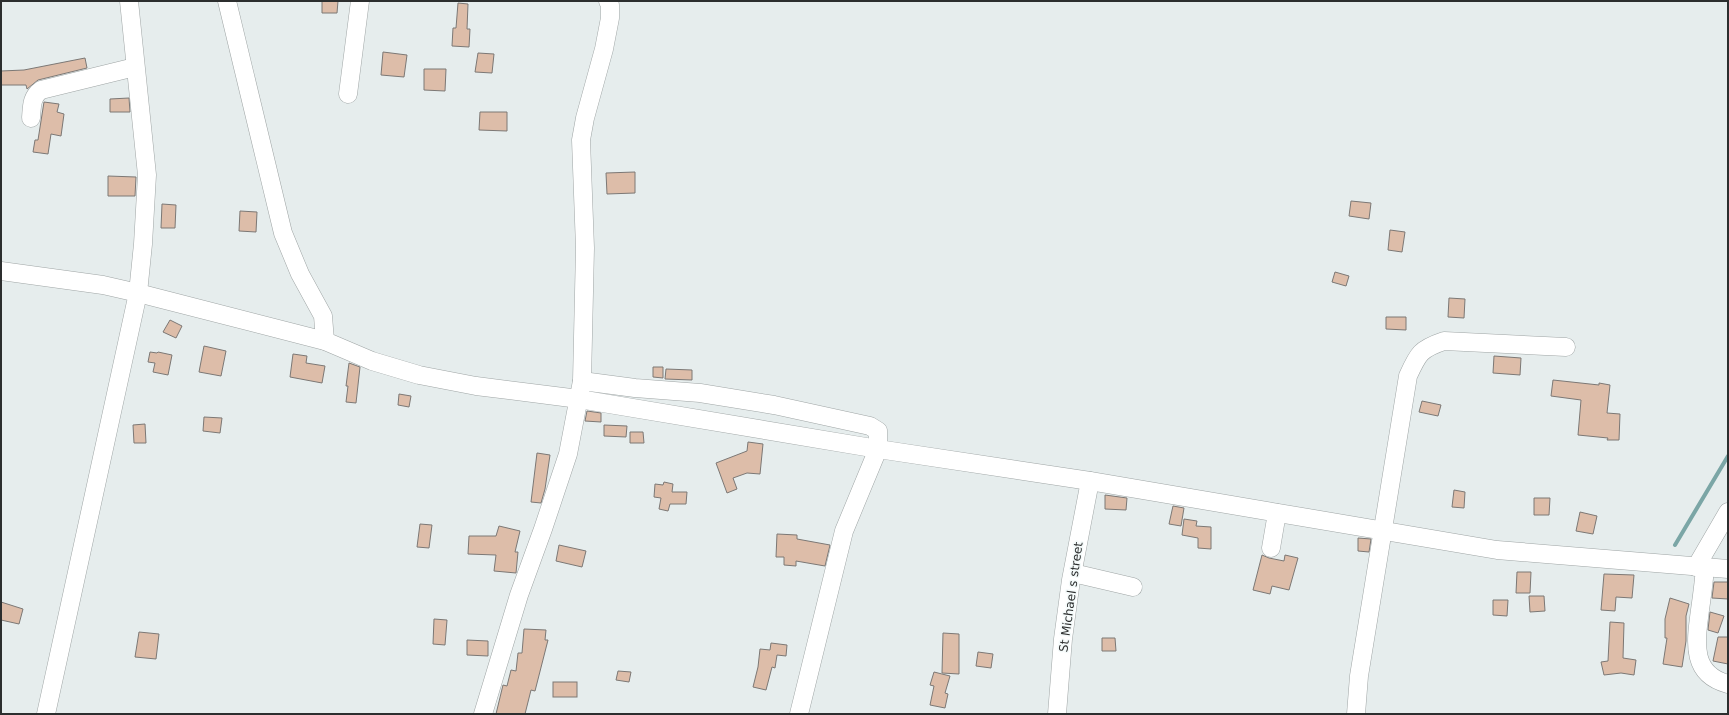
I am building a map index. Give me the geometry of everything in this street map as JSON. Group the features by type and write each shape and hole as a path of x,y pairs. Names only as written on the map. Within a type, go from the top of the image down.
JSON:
{"street":[{"path":"46,714 138,293 143,244 147,175 129,1"},
{"path":"227,1 283,233 300,274 323,316 325,341"},
{"path":"348,94 360,1"},
{"path":"483,714 519,595 568,454 581,389 586,248 581,140 585,118 604,49 610,18 610,5 608,1"},
{"path":"31,118 33,98 41,90 135,67"},
{"path":"1,271 103,285 138,293 325,341 372,361 419,375 476,386 581,389 635,388 700,393 774,404 875,428 878,443 844,531 799,714"},
{"path":"1356,714 1359,676 1408,376 1417,357 1427,347 1444,341 1566,347"},
{"path":"581,389 1090,481 1277,513 1385,524 1497,550 1728,570"},
{"name":"St Michael s street","path":"1057,714 1063,639 1073,573 1090,481"},
{"path":"1728,512 1701,567 1696,641 1698,656 1705,671 1718,681 1728,684"},
{"path":"1271,548 1277,513"},
{"path":"1073,573 1133,587"}],"building":[{"path":"322,1 338,1 337,13 322,13"},
{"path":"458,3 468,4 467,29 470,29 469,47 452,46 453,28 456,28"},
{"path":"383,52 407,55 404,77 381,75"},
{"path":"478,53 494,54 492,73 475,72"},
{"path":"85,58 87,68 38,80 27,89 26,85 1,85 1,71 24,70"},
{"path":"424,69 446,69 445,91 424,90"},
{"path":"129,98 130,112 110,112 110,99"},
{"path":"44,102 59,104 57,112 64,114 61,136 51,134 48,154 33,152 35,140 38,140"},
{"path":"480,112 507,112 507,131 479,130"},
{"path":"635,172 635,193 607,194 606,173"},
{"path":"108,176 136,177 135,196 108,196"},
{"path":"1351,201 1371,203 1369,219 1349,216"},
{"path":"162,204 176,205 175,228 161,228"},
{"path":"240,211 257,212 256,232 239,231"},
{"path":"1390,230 1405,232 1402,252 1388,250"},
{"path":"1335,272 1349,276 1346,286 1332,282"},
{"path":"1449,298 1465,299 1464,318 1448,317"},
{"path":"1386,317 1406,317 1406,330 1386,329"},
{"path":"170,320 182,326 176,338 163,332"},
{"path":"204,346 226,351 221,376 199,372"},
{"path":"150,352 172,355 168,375 153,372 155,363 148,362"},
{"path":"293,354 307,356 306,363 325,366 322,383 290,377"},
{"path":"1494,356 1521,358 1520,375 1493,373"},
{"path":"349,363 360,367 356,403 346,402 348,386 346,386"},
{"path":"653,367 663,367 663,378 653,377"},
{"path":"666,369 692,370 692,380 665,379"},
{"path":"1553,380 1610,385 1607,413 1620,414 1619,440 1607,440 1608,438 1578,435 1581,400 1551,396"},
{"path":"399,394 411,396 409,407 398,405"},
{"path":"1422,401 1441,405 1438,416 1419,412"},
{"path":"587,411 601,413 601,422 585,421"},
{"path":"204,417 222,418 220,433 203,431"},
{"path":"145,424 146,443 134,443 133,425"},
{"path":"604,425 627,426 626,437 604,436"},
{"path":"630,432 643,432 644,443 630,443"},
{"path":"748,442 763,444 760,474 747,473 733,478 737,489 727,493 716,463 747,451"},
{"path":"537,453 550,455 545,489 541,503 531,502"},
{"path":"664,482 673,484 672,492 687,492 686,504 670,504 668,511 659,509 661,498 654,497 655,484 663,485"},
{"path":"1454,490 1465,492 1464,508 1452,507"},
{"path":"1105,495 1127,498 1126,510 1105,509"},
{"path":"1534,498 1550,498 1549,515 1534,515"},
{"path":"1173,506 1184,508 1181,526 1169,524"},
{"path":"1580,512 1597,516 1593,534 1576,531"},
{"path":"1184,519 1197,521 1196,526 1211,527 1211,549 1198,548 1198,538 1182,535"},
{"path":"420,524 432,525 429,548 417,547"},
{"path":"499,526 520,531 515,552 518,552 516,573 494,571 496,555 468,554 469,536 496,536"},
{"path":"777,534 797,535 797,539 830,545 825,566 796,561 796,566 784,565 784,557 776,557"},
{"path":"1358,538 1371,539 1369,552 1358,551"},
{"path":"559,545 586,551 582,567 556,561"},
{"path":"1262,555 1284,561 1285,555 1298,558 1289,590 1272,586 1270,594 1253,590"},
{"path":"1517,572 1531,572 1530,593 1516,593"},
{"path":"1604,574 1634,575 1632,598 1616,597 1615,611 1601,610"},
{"path":"1714,582 1728,582 1728,599 1712,598"},
{"path":"1529,596 1544,596 1545,611 1530,612"},
{"path":"1670,598 1689,604 1686,616 1686,641 1682,667 1663,664 1667,638 1665,638 1665,619"},
{"path":"1493,600 1508,600 1507,616 1493,615"},
{"path":"1,602 23,609 19,624 1,620"},
{"path":"1710,612 1724,616 1718,633 1708,630"},
{"path":"434,619 447,620 445,645 433,644"},
{"path":"1610,622 1624,623 1623,658 1636,660 1634,675 1621,673 1604,675 1601,662 1608,661"},
{"path":"524,629 546,630 545,640 548,640 535,691 531,690 525,714 496,714 503,685 507,686 511,670 516,671 518,653 522,653"},
{"path":"139,632 159,634 156,659 135,657"},
{"path":"943,633 959,634 959,674 942,673"},
{"path":"1718,637 1728,637 1728,664 1713,661"},
{"path":"1102,638 1115,638 1116,651 1102,651"},
{"path":"467,640 488,641 488,656 467,655"},
{"path":"771,643 787,645 786,656 777,655 775,668 772,667 766,690 753,687 758,667 760,649 770,650"},
{"path":"978,652 993,654 991,668 976,666"},
{"path":"618,671 631,672 629,682 616,680"},
{"path":"934,672 950,676 945,693 948,694 945,708 930,705 934,686 930,685"},
{"path":"553,682 577,682 577,697 553,697"}],"waterway":[{"path":"1675,545 1728,456"}]}
